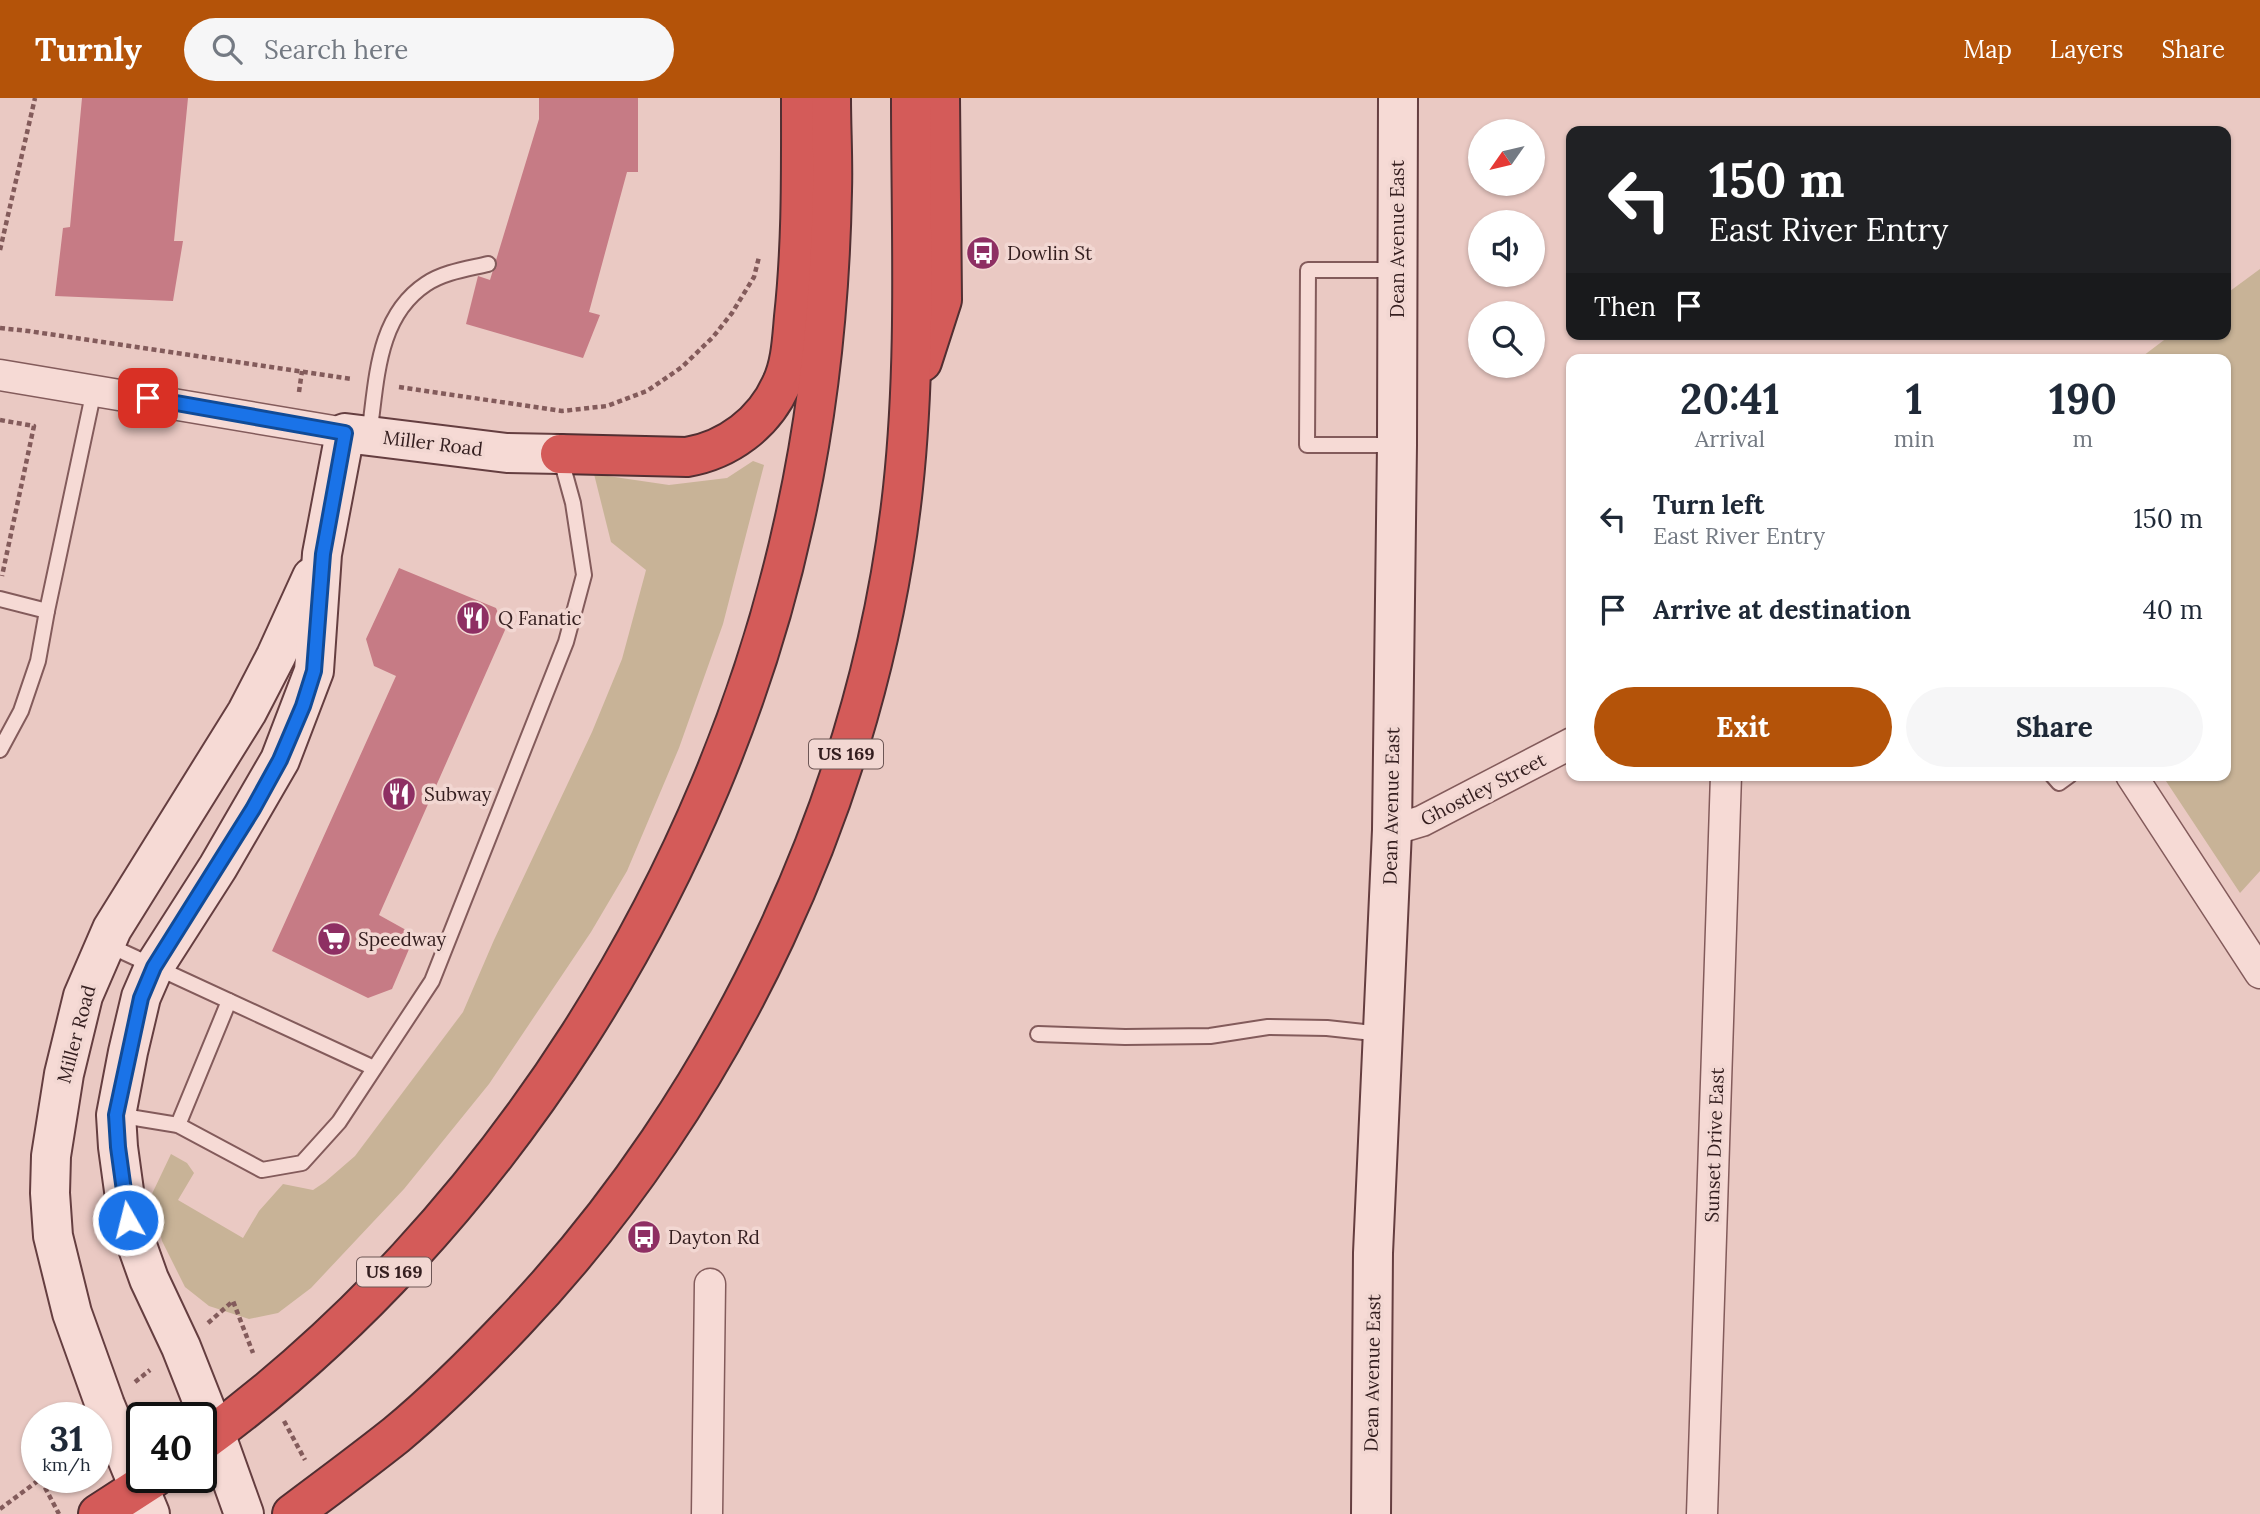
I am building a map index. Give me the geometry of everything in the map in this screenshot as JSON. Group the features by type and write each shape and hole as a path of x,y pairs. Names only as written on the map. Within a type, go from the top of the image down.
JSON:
{"highway":[{"path":"560,454 687,457 704,454 734,439 760,418 782,385 791,350 799,264 801,98"},
{"name":"US 169","path":"217,1431 268,1391 374,1293 473,1182 564,1059 605,995 654,908 690,834 719,764 767,627 794,522 810,435 825,315 832,191 831,98"},
{"name":"US 169","path":"292,1514 399,1432 514,1321 607,1212 690,1094 771,946 803,874 832,800 862,703 884,606 901,504 911,401 911,98"},
{"path":"911,401 942,300 940,98"},
{"path":"98,1514 148,1493"}],"street":[{"name":"Dean Avenue East","path":"1371,1514 1373,1253 1392,831 1398,98"},
{"path":"0,375 357,434"},
{"name":"Miller Road","path":"126,1448 105,1405 72,1313 52,1236 50,1193 51,1156 64,1074 83,996 112,929 247,712 276,656 323,554 357,434 507,453 560,454"},
{"name":"Miller Road","path":"197,1402 181,1347 149,1279 128,1220 116,1115 141,998 154,967 253,809 280,760 303,706 314,671 323,554"},
{"name":"Ghostley Street","path":"1392,831 1422,821 1566,746"},
{"name":"Sunset Drive East","path":"1702,1514 1726,781"},
{"path":"2135,781 2260,973"},
{"path":"707,1514 710,1284"},
{"name":"Miller Road","path":"217,1457 244,1514"}],"lane":[{"path":"357,434 377,383 386,335 401,306 426,283 451,272 488,264"},
{"path":"1397,270 1308,270 1307,445 1397,444"},
{"path":"0,750 21,711 38,661 94,390"},
{"path":"116,1115 178,1125 262,1170 302,1163 339,1122 432,981 566,642 584,575 573,503 560,454"},
{"path":"0,599 47,611"},
{"path":"106,944 374,1068"},
{"path":"178,1125 229,1002"},
{"path":"1038,1034 1210,1036 1268,1027 1327,1028 1383,1034"}],"path":[{"path":"0,250 36,98"},
{"path":"0,328 42,332 562,411 607,406 647,391 682,367 713,337 732,313 754,277 761,246"},
{"path":"0,419 34,426 1,581"},
{"path":"0,1509 22,1493"},
{"path":"49,1493 59,1514"}],"shaded area":[{"path":"2260,269 2260,871 2240,893 2166,781 2231,781 2231,354 2146,354 2164,340 2231,340 2231,290"},
{"path":"753,461 764,465 723,624 679,748 627,871 591,932 489,1084 404,1189 311,1288 278,1313 249,1319 209,1306 185,1287 162,1241 151,1196 171,1154 187,1163 194,1173 178,1200 243,1238 259,1211 283,1184 313,1190 355,1156 463,1012 592,732 622,659 646,570 611,542 594,474 669,485 727,478"}],"building":[{"path":"82,98 188,98 174,241 183,241 173,301 55,296 63,228 70,227"},
{"path":"539,98 638,98 638,172 627,172 589,312 600,315 583,358 466,324 478,276 490,280 539,119"},
{"path":"399,568 496,608 505,630 379,915 415,935 392,989 368,998 272,951 396,676 374,666 366,639"}],"place":[{"name":"Dowlin St","path":"983,253"},
{"name":"Q Fanatic","path":"473,618"},
{"name":"Subway","path":"399,794"},
{"name":"Speedway","path":"334,939"},
{"name":"Dayton Rd","path":"644,1237"}],"route":[{"path":"128,1220 116,1115 141,998 154,967 253,809 280,760 303,706 314,671 323,554 345,433 148,398"}]}
